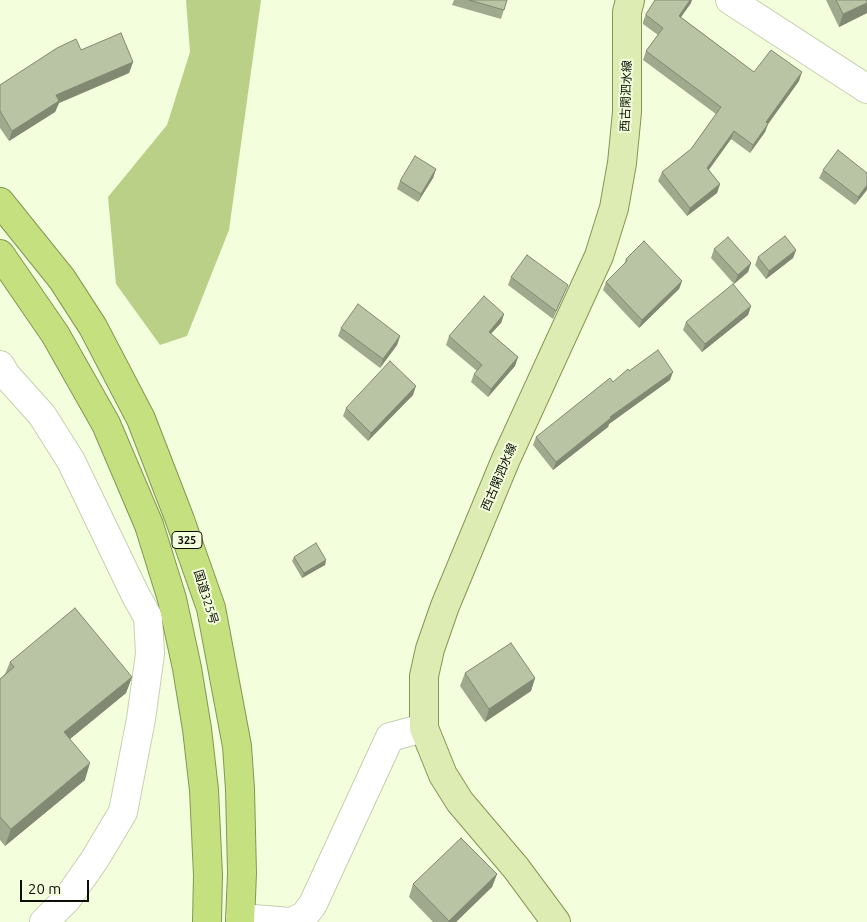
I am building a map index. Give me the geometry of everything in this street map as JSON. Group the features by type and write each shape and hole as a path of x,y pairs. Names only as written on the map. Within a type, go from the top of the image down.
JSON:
{"highway":[{"name":"国道325号","path":"0,202 62,279 97,335 141,419 211,608 237,746 241,845 240,920"},
{"name":"325","path":"0,254 55,334 106,424 148,525 172,599 197,729 203,781 208,875 207,922"}],"main road":[{"name":"西古閑泗水線","path":"556,922 516,868 460,802 443,774 424,728 424,676 430,649 445,606 506,459 599,256 614,208 622,163 627,112 626,12 630,0"}],"street":[{"path":"730,0 867,89"},
{"path":"0,365 6,376 42,415 71,461 148,617 150,654 141,720 122,812 95,859 67,899 44,922"},
{"path":"240,920 291,922 304,916 313,904 390,737 424,728"}],"green space":[{"path":"186,0 261,0 229,230 187,336 160,345 116,284 108,197 167,125 190,52"}],"building":[{"path":"469,0 507,0 504,10"},
{"path":"655,0 690,0 679,16 754,72 771,50 802,72 766,122 768,124 753,145 734,131 707,168 720,184 690,208 662,172 691,149 721,107 646,51 663,28 646,15"},
{"path":"836,0 867,0 867,3 843,14"},
{"path":"121,33 133,62 56,95 59,101 12,131 0,111 0,85 57,48 76,39 81,50"},
{"path":"838,150 867,173 867,185 858,197 823,170"},
{"path":"415,156 436,169 421,194 400,181"},
{"path":"785,236 796,250 769,271 758,257"},
{"path":"728,237 751,263 738,275 714,249"},
{"path":"644,241 682,281 642,320 606,282"},
{"path":"527,255 568,285 556,311 511,277"},
{"path":"733,284 751,306 705,344 686,322"},
{"path":"484,296 504,314 489,332 518,357 491,389 474,374 482,365 449,336"},
{"path":"358,304 400,336 383,359 341,328"},
{"path":"658,350 673,372 610,417 556,462 536,437 610,378 613,382 628,369 629,371"},
{"path":"390,361 416,386 371,433 346,408"},
{"path":"316,543 326,560 304,573 294,557"},
{"path":"75,608 132,677 64,732 90,763 11,829 0,817 0,679 14,667 10,662"},
{"path":"511,643 535,678 489,709 465,673"},
{"path":"461,838 497,874 449,921 413,884"}]}
